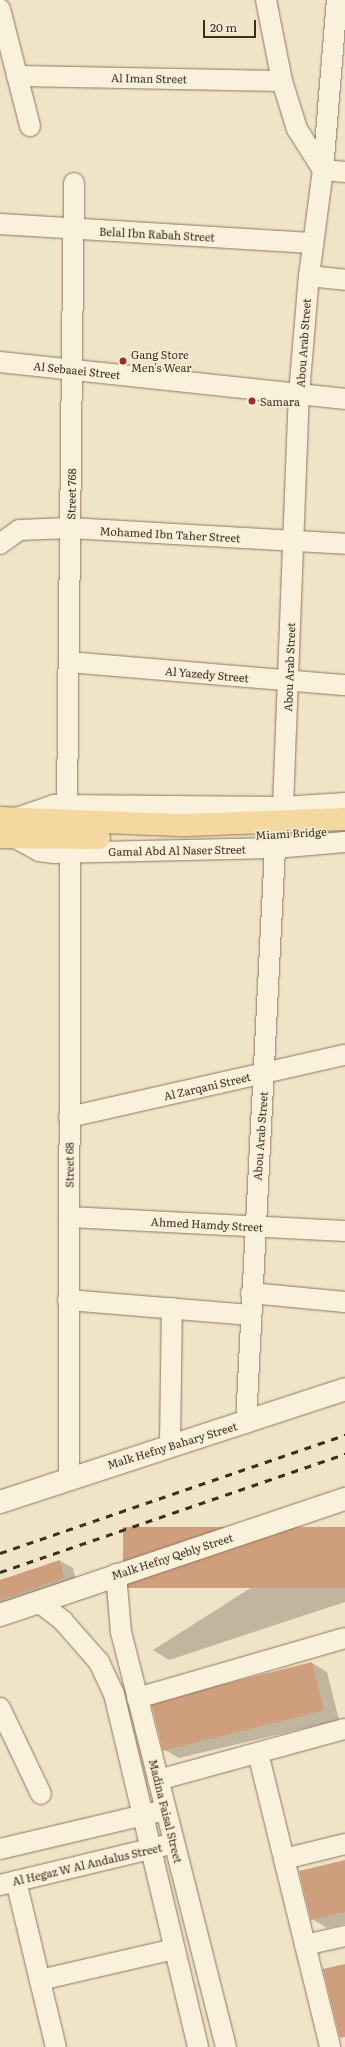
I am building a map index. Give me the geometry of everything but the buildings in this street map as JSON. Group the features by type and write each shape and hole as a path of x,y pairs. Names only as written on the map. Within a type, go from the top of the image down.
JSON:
{"main road":[{"name":"Miami Bridge","path":"70,829 345,819"},
{"name":"Gamal Abd Al Naser Street","path":"6,828 70,829"},
{"name":"Miami Bridge","path":"70,829 185,838 345,831"}],"street":[{"path":"266,0 282,81 297,129 324,170 345,172"},
{"name":"Abou Arab Street","path":"283,807 299,394 308,276 324,170 339,53 337,0"},
{"path":"0,10 30,126"},
{"name":"Al Iman Street","path":"17,76 282,81"},
{"name":"Street 768","path":"70,829 69,662 74,183"},
{"name":"Belal Ibn Rabah Street","path":"0,224 313,243"},
{"path":"308,276 345,280"},
{"name":"Al Sebaaei Street","path":"0,362 345,398"},
{"name":"Mohamed Ibn Taher Street","path":"0,544 19,530 70,528 345,544"},
{"name":"Al Yazedy Street","path":"69,662 345,685"},
{"name":"Gamal Abd Al Naser Street","path":"6,828 39,851 70,829 283,807 345,803"},
{"name":"Gamal Abd Al Naser Street","path":"70,829 275,848 345,842"},
{"name":"Street 68","path":"69,1478 68,1300 70,829"},
{"name":"Abou Arab Street","path":"246,1423 254,1227 264,1073 275,848"},
{"name":"Al Zarqani Street","path":"69,1117 345,1054"},
{"name":"Ahmed Hamdy Street","path":"69,1217 345,1231"},
{"path":"251,1293 345,1302"},
{"path":"68,1300 250,1315"},
{"path":"170,1444 172,1308"},
{"name":"Malk Hefny Bahary Street","path":"0,1502 170,1444 246,1423 345,1389"},
{"name":"Malk Hefny Qebly Street","path":"0,1615 116,1574 345,1499"},
{"name":"Madina Faisal Street","path":"116,1574 117,1612 137,1698 226,2047"},
{"path":"39,1602 78,1637 106,1675 143,1816 198,2047"},
{"path":"137,1698 344,1644"},
{"path":"0,1708 41,1794"},
{"path":"158,1780 345,1729"},
{"path":"258,1753 330,2047"},
{"path":"0,1849 166,1810"},
{"name":"Al Hegaz W Al Andalus Street","path":"8,1883 174,1843"},
{"path":"284,1859 345,1844"},
{"path":"8,1883 40,1980 56,2047"},
{"path":"305,1945 345,1936"},
{"path":"40,1980 174,1949"},
{"path":"340,2047 345,2046"}],"railway":[{"path":"0,1553 345,1435"},
{"path":"0,1572 345,1454"}],"place":[{"name":"Gang Store Men's Wear","path":"123,361"},
{"name":"Samara","path":"252,401"}]}
